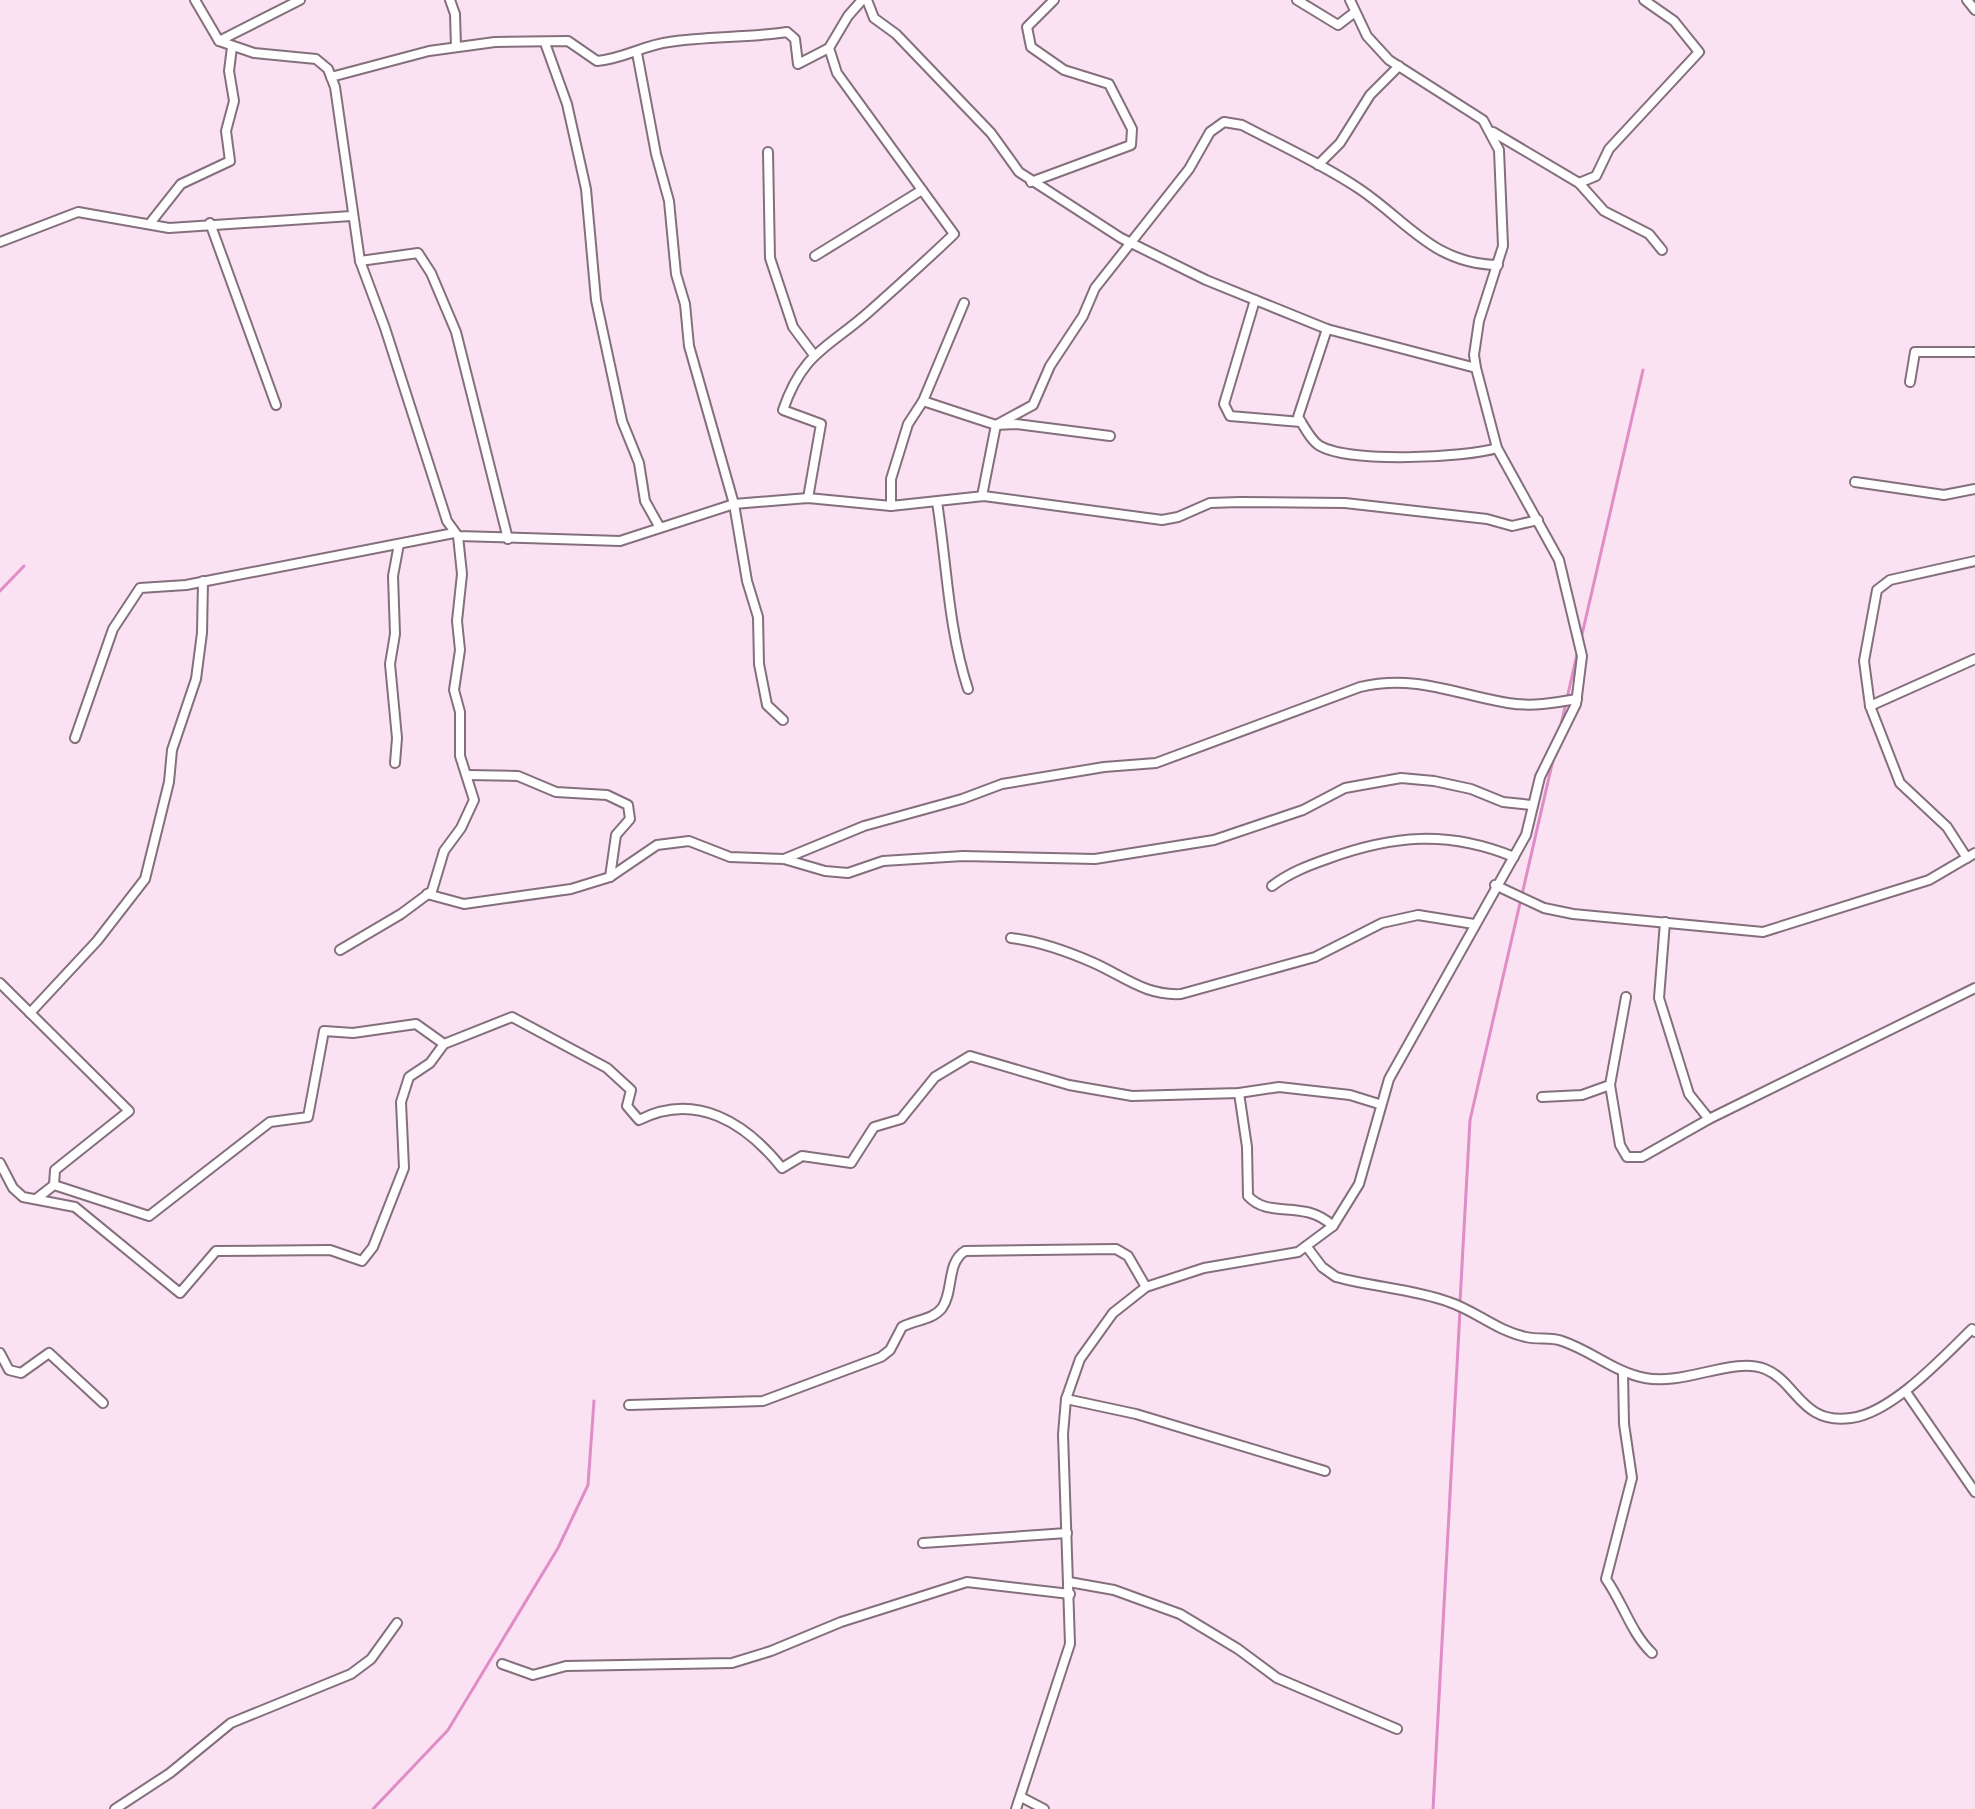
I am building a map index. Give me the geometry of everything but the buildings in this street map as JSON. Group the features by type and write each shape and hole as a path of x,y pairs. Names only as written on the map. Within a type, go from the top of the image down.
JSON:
{"street":[{"path":"195,0 219,41 232,47 316,59 323,63 331,77 360,261 385,328 447,521 456,534 462,574 457,621 460,650 454,690 460,712 460,756 474,800 461,828 444,851 432,891 361,940 340,950"},
{"path":"219,41 300,0"},
{"path":"450,0 455,14 456,47"},
{"path":"331,77 456,47 495,42 568,41 597,61 637,53 664,42 787,32 795,39 798,64 829,48 848,16 864,0 874,18 896,34 991,133 1013,165 1031,182 1133,244 1327,329 1476,368"},
{"path":"1031,182 1131,145 1132,129 1109,84 1064,70 1031,47 1027,27 1054,0"},
{"path":"1297,0 1338,25 1355,12"},
{"path":"1016,1809 1067,1656 1070,1594 1063,1434 1066,1399 1080,1359 1113,1313 1146,1287 1204,1268 1276,1259 1307,1247 1333,1226 1362,1175 1379,1104 1389,1079 1495,885 1526,835 1540,777 1577,699 1582,656 1559,560 1497,448 1474,355 1479,321 1503,246 1499,150 1483,120 1399,66 1367,36 1350,0"},
{"path":"1579,183 1596,176 1609,149 1699,52 1674,21 1644,0"},
{"path":"1967,0 1975,10"},
{"path":"545,43 567,104 586,189 596,300 622,421 639,463 645,501 659,526"},
{"path":"151,222 181,184 230,161 226,131 234,101 229,71 232,47"},
{"path":"808,498 821,424 783,410 792,383 814,355 871,310 954,234 837,73 829,48"},
{"path":"637,53 656,154 669,201 676,274 685,304 689,346 734,504 747,581 758,617 759,664 767,705 783,720"},
{"path":"1318,165 1340,143 1370,95 1399,66"},
{"path":"996,425 1033,405 1050,366 1083,316 1095,288 1133,244 1189,169 1210,132 1224,122 1242,125 1361,190 1424,242 1450,256 1498,265"},
{"path":"1492,132 1579,183 1604,211 1649,234 1662,250"},
{"path":"768,152 770,258 793,327 814,355"},
{"path":"815,256 922,190"},
{"path":"0,242 78,212 151,222 169,228 351,216"},
{"path":"210,223 276,405"},
{"path":"360,261 418,253 431,273 456,332 508,539"},
{"path":"1255,300 1224,404 1230,416 1301,422"},
{"path":"891,506 891,479 899,448 908,424 923,401 964,303"},
{"path":"1327,329 1298,417 1319,446 1343,453 1433,456 1497,448"},
{"path":"1910,382 1915,352 1932,349 1975,352"},
{"path":"923,401 996,425 1016,424 1110,436"},
{"path":"982,496 996,425"},
{"path":"1855,482 1944,495 1975,489"},
{"path":"75,738 113,629 140,588 203,581 456,534 508,539 620,541 734,504 808,498 891,506 982,496 1162,520 1178,517 1210,503 1240,502 1345,503 1487,519 1512,526 1538,520"},
{"path":"937,502 958,659 968,689"},
{"path":"395,763 397,738 390,664 395,634 393,576 399,544"},
{"path":"1495,885 1544,908 1763,932 1929,880 1971,855 1947,827 1900,783 1870,706 1864,661 1877,590 1890,580 1975,561"},
{"path":"30,1013 97,941 145,879 169,782 172,750 196,679 203,581"},
{"path":"1870,706 1975,659"},
{"path":"784,859 864,826 962,799 1002,784 1104,767 1156,763 1360,687 1387,681 1419,681 1511,703 1547,705 1577,699"},
{"path":"468,775 518,776 556,792 607,795 628,805 630,819 616,835 610,877"},
{"path":"427,894 464,904 571,889 610,877 657,845 689,841 730,857 784,859 825,871 848,873 883,861 963,856 1095,859 1214,840 1303,810 1345,788 1401,778 1434,781 1471,789 1503,802 1532,805"},
{"path":"1272,886 1298,870 1385,840 1476,842 1514,857"},
{"path":"1011,938 1094,963 1151,993 1164,995 1181,994 1315,957 1382,923 1418,915 1474,924"},
{"path":"1665,922 1659,998 1689,1094 1709,1119"},
{"path":"0,983 129,1111 55,1170 54,1185 36,1199"},
{"path":"1626,997 1610,1085 1620,1145 1627,1157 1642,1157 1709,1119 1975,988"},
{"path":"1965,994 1975,1001"},
{"path":"0,1163 13,1188 23,1197 75,1207 180,1293 216,1251 330,1250 362,1261 373,1247 404,1168 401,1102 409,1077 430,1063 444,1044 512,1017 607,1068 631,1090 627,1106 639,1120 662,1109 714,1112 760,1141 782,1168 802,1156 851,1163 874,1127 901,1119 935,1077 970,1056 1069,1085 1132,1096 1239,1093 1279,1087 1350,1095 1379,1104"},
{"path":"54,1185 149,1216 270,1122 308,1117 324,1031 353,1033 416,1024 444,1044"},
{"path":"1542,1097 1582,1095 1610,1085"},
{"path":"1239,1093 1247,1147 1248,1196 1264,1208 1320,1214 1333,1226"},
{"path":"1307,1247 1322,1267 1336,1277 1450,1302 1495,1327 1527,1338 1559,1340 1584,1349 1623,1373 1649,1379 1686,1379 1717,1369 1752,1366 1767,1370 1816,1413 1842,1418 1854,1418 1906,1392 1974,1329"},
{"path":"629,1405 763,1401 881,1357 890,1350 902,1327 932,1315 943,1306 955,1260 965,1251 1116,1249 1128,1256 1146,1287"},
{"path":"0,1353 9,1370 21,1373 49,1353 103,1403"},
{"path":"1623,1373 1624,1424 1632,1478 1606,1579 1623,1602 1639,1641 1652,1653"},
{"path":"1906,1392 1975,1492"},
{"path":"1066,1399 1136,1414 1325,1471"},
{"path":"923,1543 1067,1533"},
{"path":"502,1664 533,1675 566,1666 732,1663 771,1651 841,1622 967,1582 1070,1594"},
{"path":"1069,1582 1114,1590 1180,1614 1238,1649 1277,1678 1397,1729"},
{"path":"115,1809 170,1773 231,1723 351,1674 371,1659 397,1623"},
{"path":"1021,1797 1044,1809"}],"waterway":[{"path":"1581,639 1643,370"},
{"path":"0,591 24,566"},
{"path":"1560,729 1578,650"},
{"path":"1460,1302 1470,1120 1553,760"},
{"path":"1433,1809 1460,1310"},
{"path":"373,1809 448,1730 558,1548 588,1485 594,1401"}]}
